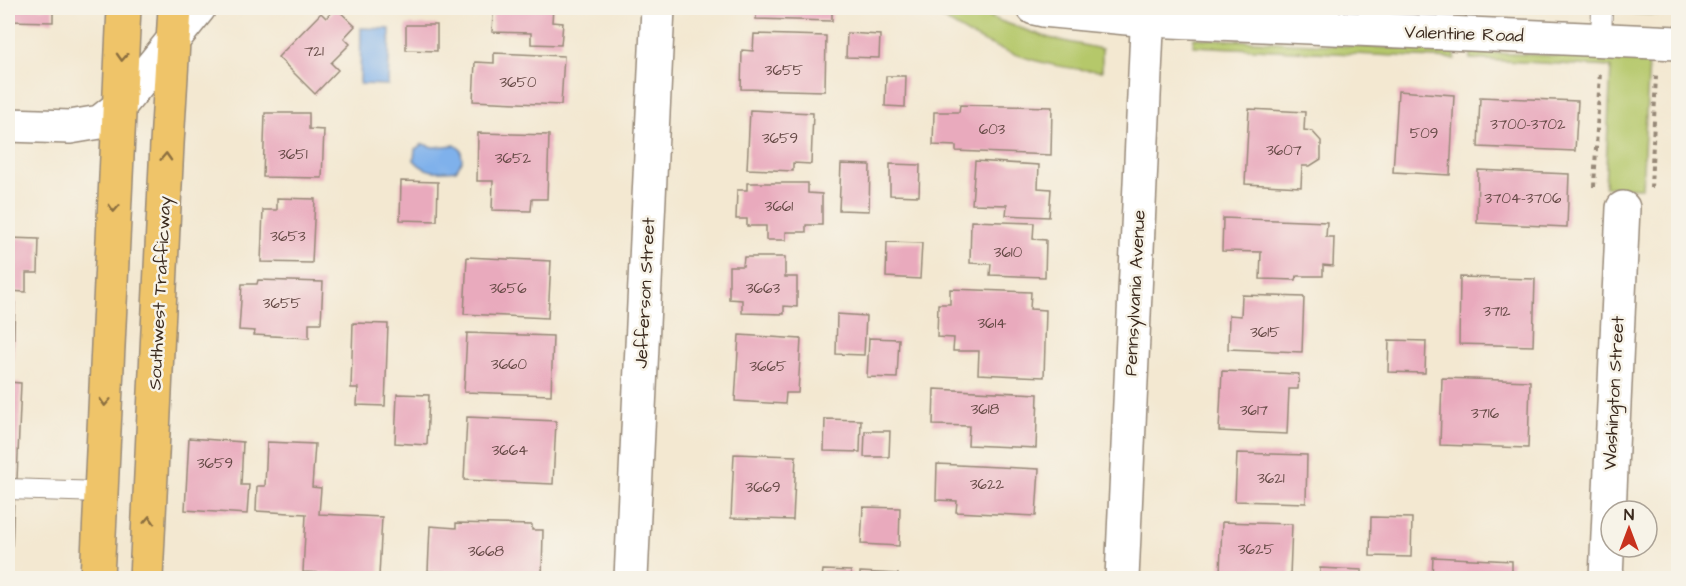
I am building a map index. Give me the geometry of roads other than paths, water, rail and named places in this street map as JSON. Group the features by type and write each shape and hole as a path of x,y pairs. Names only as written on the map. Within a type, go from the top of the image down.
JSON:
{"main road":[{"path":"97,579 124,8"},
{"name":"Southwest Trafficway","path":"146,579 175,8"}],"street":[{"path":"8,125 70,127 100,122 119,107 199,8"},
{"name":"Jefferson Street","path":"632,579 658,8"},
{"name":"Valentine Road","path":"1034,8 1148,14 1601,55 1678,43"},
{"name":"Pennsylvania Avenue","path":"1122,579 1148,14"},
{"name":"Washington Street","path":"1606,579 1623,208"}],"lane":[{"path":"1601,55 1602,8"},
{"path":"8,489 101,492"}],"water":[{"path":"361,28 390,29 388,85 360,84"},
{"path":"423,144 433,147 455,145 461,150 462,161 456,170 438,171 423,168 414,160 415,149"}]}
